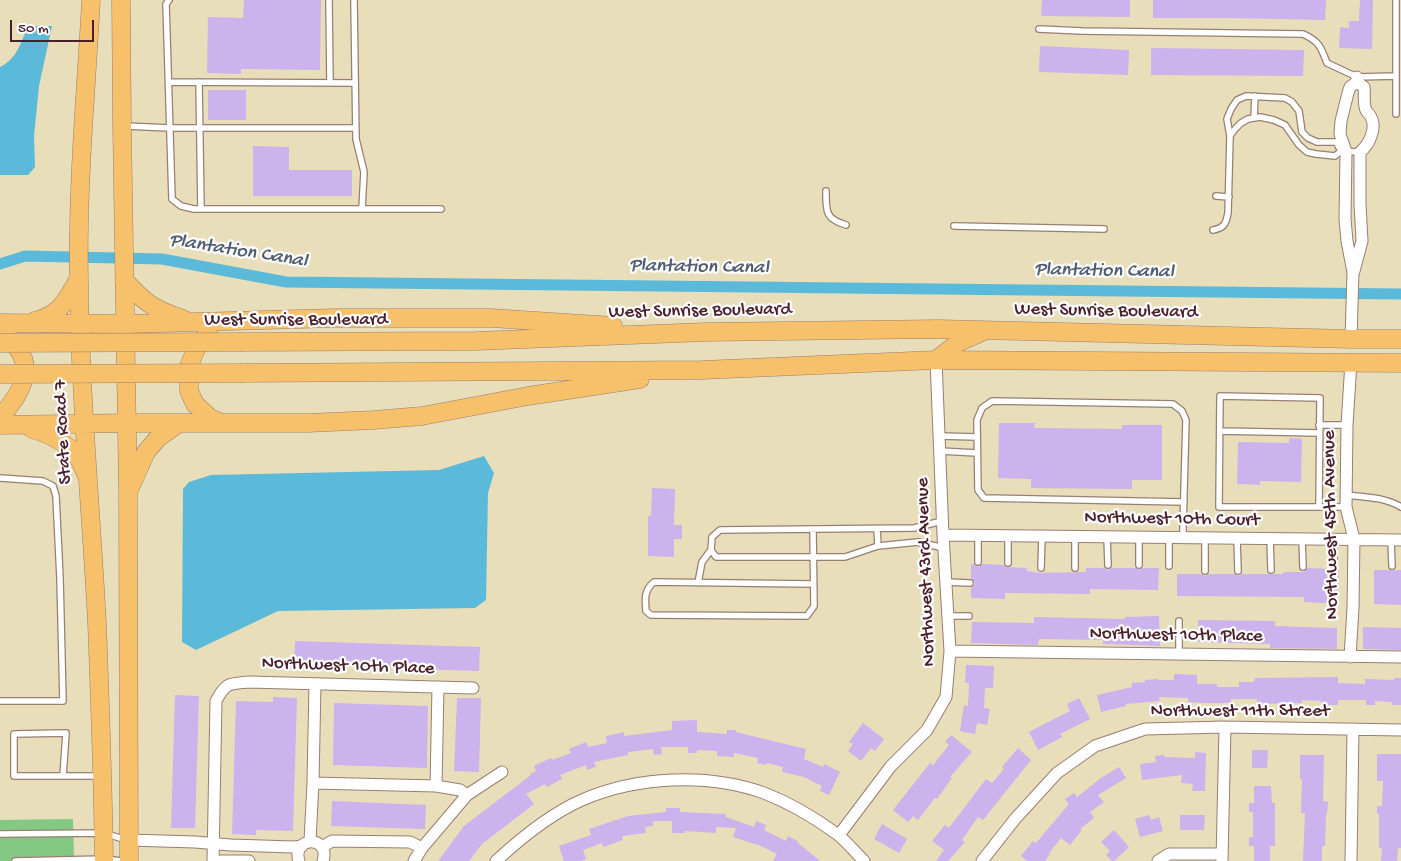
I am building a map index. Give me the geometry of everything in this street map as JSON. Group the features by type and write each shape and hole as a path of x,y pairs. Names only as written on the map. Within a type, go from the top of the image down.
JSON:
{"main road":[{"name":"State Road 7","path":"91,0 79,220 78,280 84,424 96,622 104,860"},
{"path":"121,0 128,493 129,861"},
{"path":"26,324 49,317 62,307 78,280"},
{"path":"124,280 146,303 162,312 192,322"},
{"path":"0,323 126,324 344,318 491,318 706,332"},
{"path":"222,423 210,418 196,404 189,391 189,366 196,349 210,331 236,320"},
{"name":"West Sunrise Boulevard","path":"0,343 475,341 706,332 938,329 1393,339"},
{"path":"936,360 959,342 985,330"},
{"path":"0,332 5,334 19,350 25,365 24,385 14,402 0,416"},
{"path":"1327,362 1345,352 1350,347 1351,339"},
{"path":"1351,362 1356,356 1393,339"},
{"path":"0,374 702,370 936,360 1401,362"},
{"path":"0,425 308,423 374,420 422,416 528,396 702,370"},
{"path":"128,493 146,452 158,438 179,423"},
{"path":"21,426 47,433 62,441 77,456 88,476"}],"street":[{"path":"1351,339 1353,272 1347,241 1344,152 1340,134 1341,121 1350,87 1357,80 1364,87 1365,109 1371,117 1373,126 1365,148 1360,152 1362,241 1353,272"},
{"path":"1345,109 1365,109"},
{"name":"Northwest 43rd Avenue","path":"839,835 891,766 927,730 946,697 950,651 942,521 936,360"},
{"name":"Northwest 45th Avenue","path":"1350,657 1354,539 1346,507 1346,495 1347,425 1351,362"},
{"name":"Northwest 10th Court","path":"943,535 1396,540"},
{"name":"Northwest 10th Place","path":"950,651 1401,657"},
{"name":"Northwest 10th Place","path":"214,844 216,701 223,688 232,684 249,682 473,688"},
{"path":"299,861 298,854 306,844 313,783 315,684"},
{"path":"436,786 438,687"},
{"path":"1158,861 1169,854 1222,857 1225,727"},
{"name":"Northwest 11th Street","path":"982,861 1015,819 1057,773 1095,746 1145,729 1225,727 1401,730"},
{"path":"1351,861 1353,729"},
{"path":"414,861 422,848 467,795 502,772"},
{"path":"496,861 524,836 555,814 582,800 619,787 652,781 692,780 724,783 764,793 804,811 839,835 864,861"},
{"path":"313,783 436,786 460,790 467,795"},
{"path":"129,840 194,842 240,846 293,847 319,844 325,855 323,861"},
{"path":"322,847 332,840 410,842 422,848"},
{"path":"213,861 214,844"},
{"path":"220,861 249,861"}],"lane":[{"path":"169,0 166,4 172,199 181,206 194,210 441,210"},
{"path":"329,0 330,83"},
{"path":"354,0 356,139 364,172 362,209"},
{"path":"1396,0 1396,114"},
{"path":"1039,29 1082,32 1303,34 1314,39 1322,48 1327,63 1357,80 1396,76"},
{"path":"168,82 354,83"},
{"path":"199,82 201,209"},
{"path":"1213,230 1220,228 1226,223 1228,213 1230,136 1228,119 1230,109 1237,100 1246,96 1285,98 1292,102 1299,111 1302,132 1308,138 1317,142 1336,142 1344,152"},
{"path":"1254,118 1255,96"},
{"path":"1230,136 1235,129 1248,119 1260,118 1274,120 1285,125 1299,145 1307,152 1335,156 1344,152 1360,152"},
{"path":"122,126 170,128 356,128"},
{"path":"826,192 826,209 829,217 846,225"},
{"path":"1216,196 1229,197"},
{"path":"954,226 1104,228"},
{"path":"1319,508 1320,398 1220,396 1219,507 1319,508 1346,507"},
{"path":"1183,538 1184,502 1186,420 1182,410 1173,404 992,401 982,408 977,420 977,452 978,490 984,498 1184,502"},
{"path":"1319,425 1347,425"},
{"path":"1220,431 1319,433"},
{"path":"939,436 977,436"},
{"path":"940,451 977,452"},
{"path":"0,478 43,481 53,486 56,496 63,701 0,701"},
{"path":"1346,495 1375,498 1393,502 1401,507"},
{"path":"698,583 702,562 711,550 712,537 720,530 914,528 942,521"},
{"path":"813,529 813,557 814,584 814,606 807,616 651,615 646,611 645,596 649,586 654,582 814,584"},
{"path":"877,529 878,546"},
{"path":"978,535 978,562"},
{"path":"1008,536 1008,563"},
{"path":"1041,568 1042,536"},
{"path":"1075,536 1075,568"},
{"path":"1107,537 1108,565"},
{"path":"1139,537 1139,565"},
{"path":"1169,537 1169,566"},
{"path":"1205,538 1206,571"},
{"path":"1237,538 1238,570"},
{"path":"1270,538 1270,570"},
{"path":"1302,539 1303,567"},
{"path":"1334,539 1334,567"},
{"path":"1392,566 1396,540"},
{"path":"711,550 716,558 845,557 878,546 918,542 944,548"},
{"path":"946,582 970,583"},
{"path":"948,616 969,616"},
{"path":"1179,622 1179,654"},
{"path":"63,776 66,733 14,734 14,776 63,776 102,776"},
{"path":"0,834 103,833 129,840"},
{"path":"16,861 122,861"}],"green space":[{"path":"73,819 74,861 0,861 0,820"}],"water":[{"path":"28,26 52,26 39,86 34,136 35,167 28,175 0,175 0,67 6,64 14,55 21,44"},
{"path":"484,456 494,473 488,493 486,600 475,608 278,611 196,650 182,642 183,489 189,482 211,475 439,470"}],"building":[{"path":"244,0 321,0 320,70 241,69 241,74 207,73 208,17 243,18"},
{"path":"1042,0 1130,0 1130,17 1041,16"},
{"path":"1153,0 1326,0 1325,20 1153,18"},
{"path":"1360,0 1373,0 1372,49 1339,48 1340,27 1349,28 1349,21 1359,21"},
{"path":"1040,46 1129,50 1128,75 1039,72"},
{"path":"1151,48 1304,50 1303,76 1151,75"},
{"path":"208,90 246,90 246,120 208,120"},
{"path":"253,146 289,147 289,170 352,170 352,196 253,196"},
{"path":"999,423 1035,423 1034,428 1122,429 1122,425 1162,425 1162,480 1132,480 1132,489 1031,488 1031,479 998,478"},
{"path":"1289,438 1302,439 1301,482 1260,481 1260,485 1237,484 1238,442 1289,443"},
{"path":"652,488 675,489 674,525 682,525 682,539 674,539 674,557 648,556 648,516 651,516"},
{"path":"971,564 978,567 982,564 1004,565 1005,567 1027,568 1027,571 1041,573 1086,572 1086,568 1104,568 1108,570 1112,568 1136,568 1139,570 1142,568 1159,568 1158,590 1090,589 1090,594 1005,593 1005,599 971,598 971,588 975,583 971,578"},
{"path":"1307,568 1330,569 1334,572 1339,570 1338,604 1304,602 1304,597 1177,596 1177,574 1201,574 1205,576 1209,574 1235,574 1238,576 1241,574 1283,574 1283,572 1304,572"},
{"path":"1374,570 1401,570 1401,605 1374,604"},
{"path":"1159,616 1160,646 1103,644 1103,640 1039,639 1038,645 971,643 972,622 1034,623 1034,617 1125,619 1125,617"},
{"path":"1198,620 1275,621 1275,626 1337,628 1337,649 1270,648 1270,644 1198,642"},
{"path":"1363,627 1401,628 1401,650 1363,649"},
{"path":"295,641 480,647 479,671 294,665"},
{"path":"966,665 994,666 993,688 985,688 984,708 990,709 987,725 977,723 975,734 960,731 964,705 968,706 969,683 965,683"},
{"path":"1174,674 1197,675 1197,684 1217,684 1217,687 1239,687 1239,682 1254,682 1255,678 1338,677 1338,683 1365,684 1365,679 1394,680 1394,678 1401,678 1401,705 1392,705 1392,702 1375,701 1375,705 1366,705 1366,700 1338,700 1338,705 1321,705 1321,701 1302,700 1302,703 1257,704 1257,699 1231,699 1231,703 1203,703 1188,702 1188,698 1159,697 1160,701 1126,704 1126,706 1101,712 1097,695 1132,687 1132,683 1145,682 1145,680 1174,680"},
{"path":"175,695 199,696 195,828 171,828"},
{"path":"273,697 297,698 293,831 256,830 256,835 232,834 236,701 273,702"},
{"path":"457,698 481,698 479,772 454,771"},
{"path":"1079,698 1090,719 1060,734 1062,737 1038,750 1029,732 1070,711 1067,704"},
{"path":"334,703 428,706 427,768 333,765"},
{"path":"697,720 697,732 727,734 727,730 736,730 736,732 806,749 804,759 823,767 824,764 840,772 829,795 820,791 822,786 804,777 782,772 783,767 767,763 766,765 757,763 758,758 734,753 734,757 717,756 717,751 697,750 697,753 688,753 688,747 661,747 662,754 654,755 653,749 628,752 628,755 594,762 596,767 587,770 586,765 560,775 562,779 547,787 545,784 526,794 534,804 482,844 469,861 438,861 464,826 536,771 534,766 551,758 552,760 571,753 569,749 586,742 588,747 607,743 606,736 624,732 624,736 672,730 672,721"},
{"path":"863,723 884,739 875,751 871,748 861,761 848,751 853,744 849,742"},
{"path":"951,735 972,752 950,777 952,778 937,799 935,798 918,820 913,816 908,822 893,810 930,763 933,765 949,745 945,742"},
{"path":"1018,748 1031,760 983,820 978,817 962,840 965,842 948,861 936,861 944,850 932,841 945,825 949,828 986,779 992,783 1004,769 1002,767"},
{"path":"1252,750 1268,750 1267,768 1252,768"},
{"path":"1195,752 1206,753 1205,791 1192,791 1193,784 1181,783 1182,775 1142,780 1140,764 1156,762 1155,756 1195,758"},
{"path":"1377,754 1401,754 1401,848 1398,848 1397,861 1381,861 1382,848 1379,848 1379,814 1377,814 1377,806 1382,806 1383,781 1377,781"},
{"path":"1300,755 1324,755 1323,801 1328,802 1325,846 1322,846 1322,861 1303,861 1305,813 1301,813 1302,779 1300,779"},
{"path":"1119,767 1126,778 1098,795 1104,802 1090,812 1094,818 1080,829 1082,830 1070,845 1061,838 1045,861 1027,861 1021,856 1033,841 1036,843 1069,804 1065,799 1074,793 1077,797 1101,778"},
{"path":"1254,786 1271,786 1272,803 1275,803 1275,846 1270,846 1270,861 1254,861 1254,846 1249,846 1249,837 1253,837 1253,812 1249,812 1249,803 1254,803"},
{"path":"332,801 426,805 425,829 331,826"},
{"path":"666,808 680,808 680,812 726,814 726,817 754,827 756,821 766,825 764,830 786,841 788,836 799,842 820,861 773,861 777,854 761,846 733,837 736,828 716,827 716,833 685,831 685,833 672,833 672,821 653,821 653,826 645,827 646,833 622,836 623,840 603,847 602,843 583,850 586,859 581,861 564,861 559,846 591,835 589,829 628,816 666,812"},
{"path":"1149,815 1151,820 1159,817 1163,831 1140,837 1135,819"},
{"path":"1180,815 1205,815 1204,830 1180,830"},
{"path":"882,824 907,839 899,853 874,839"},
{"path":"1114,830 1129,847 1112,861 1106,855 1110,851 1101,842"}],"waterway":[{"name":"Plantation Canal","path":"0,264 25,256 162,259 286,282 1401,294"}]}
